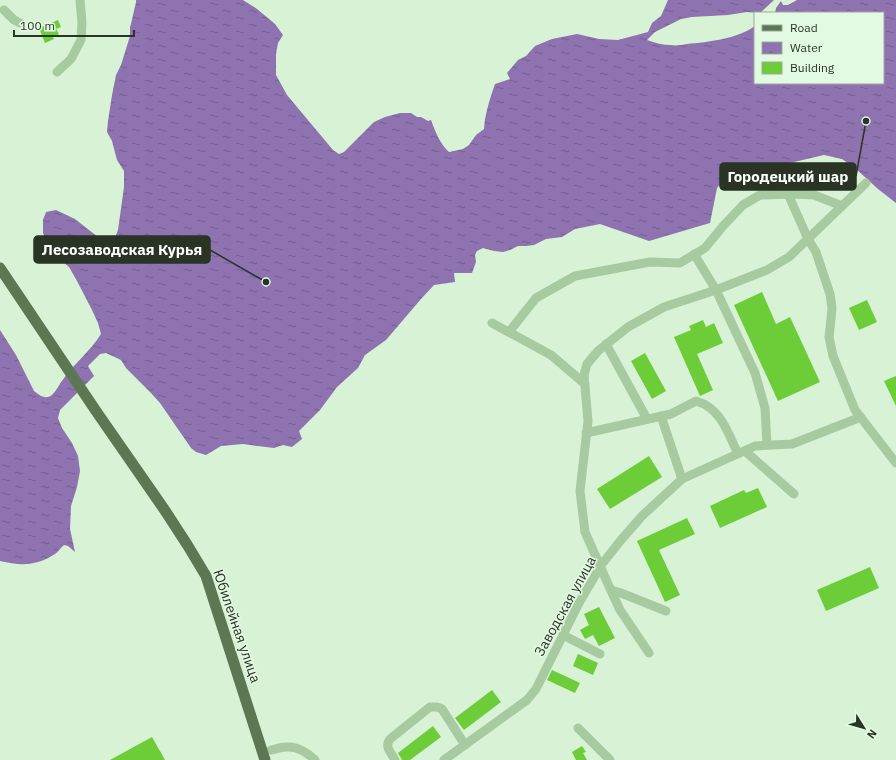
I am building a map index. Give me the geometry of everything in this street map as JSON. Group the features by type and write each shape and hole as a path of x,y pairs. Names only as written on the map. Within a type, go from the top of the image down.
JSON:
{"main road":[{"name":"Юбилейная улица","path":"0,268 166,512 206,576 265,760"}],"street":[{"path":"2,0 2,11 20,23"},
{"path":"57,72 71,58 82,40 80,0"},
{"path":"649,653 620,610 585,532 580,491 588,421 584,375 587,364 598,351 628,327 664,307 716,290 767,270 789,256 866,183"},
{"path":"788,194 808,239 816,252 830,294 832,314 829,337 833,356 856,410 896,463"},
{"path":"509,332 536,298 575,276 650,262 680,263 705,248 743,205 760,195 814,195 842,206"},
{"path":"694,254 716,290 755,373 765,408 767,445 792,444 861,417"},
{"path":"492,323 551,355 585,384"},
{"path":"606,344 647,419"},
{"path":"586,433 671,414 696,402 702,403 720,417 741,452 794,494"},
{"path":"661,416 682,479"},
{"name":"Заводская улица","path":"444,760 527,700 536,689 579,603 601,567 620,540 642,516 682,479 755,446 767,445"},
{"path":"611,590 621,592 666,611"},
{"path":"563,635 600,654"},
{"path":"395,760 387,747 387,743 430,707 438,707 442,710 465,745"},
{"path":"578,728 610,760"},
{"path":"271,750 288,746 301,749 315,760"}],"water":[{"path":"136,0 243,0 257,9 275,24 283,35 278,43 276,54 276,75 287,95 333,150 339,154 344,152 374,122 400,113 411,113 428,121 431,120 440,141 449,152 463,149 469,145 476,135 484,129 495,84 510,79 507,73 518,60 526,56 535,46 552,39 577,34 599,39 618,40 648,32 652,23 661,16 668,0 774,0 761,12 747,12 681,19 655,32 647,40 656,43 675,45 704,42 731,37 754,27 754,84 884,84 884,12 775,12 781,1 783,5 788,5 797,0 896,0 896,203 855,168 842,159 824,155 777,166 769,166 743,176 727,176 717,188 710,223 649,241 600,224 575,229 562,237 546,239 534,245 518,246 503,252 483,248 477,251 475,255 476,262 472,273 454,273 455,282 434,285 386,340 365,355 358,368 337,387 320,410 299,431 302,439 292,447 283,445 274,448 243,444 221,446 206,455 196,452 191,448 160,403 126,368 121,360 106,353 100,354 88,366 94,376 60,410 58,418 78,456 80,471 71,506 70,529 75,552 68,546 64,545 55,554 35,563 15,564 0,561 0,330 16,355 34,391 40,396 44,397 48,397 54,393 66,375 92,347 101,334 91,308 69,267 53,254 43,233 43,220 46,212 56,210 75,219 103,241 107,247 112,245 118,230 124,187 124,171 117,160 112,141 107,132 108,121 116,75 121,65 130,36 130,27"}],"building":[{"path":"58,20 61,27 56,29 59,34 53,37 54,39 45,43 39,28"},
{"path":"762,292 776,324 790,317 820,382 778,401 734,305"},
{"path":"867,300 877,322 859,330 849,308"},
{"path":"703,320 706,327 714,323 723,343 697,354 713,390 700,396 674,337 691,330 689,326"},
{"path":"645,353 666,391 652,399 631,361"},
{"path":"896,376 896,406 884,381"},
{"path":"649,456 662,477 610,509 597,489"},
{"path":"758,488 767,507 720,528 710,506 744,490 746,493"},
{"path":"687,518 695,534 659,550 680,595 665,602 637,541"},
{"path":"870,567 879,588 826,611 817,590"},
{"path":"599,607 615,638 599,646 593,635 585,639 580,630 589,625 584,614"},
{"path":"578,654 598,663 593,675 573,666"},
{"path":"552,670 580,683 575,693 547,680"},
{"path":"492,690 501,702 464,730 455,718"},
{"path":"433,726 441,737 410,760 402,760 398,753"},
{"path":"152,737 165,760 110,760"},
{"path":"582,746 586,752 583,753 587,760 576,760 572,752"}],"place":[{"name":"Городецкий шар","path":"866,121"},
{"name":"Лесозаводская Курья","path":"266,282"}]}
